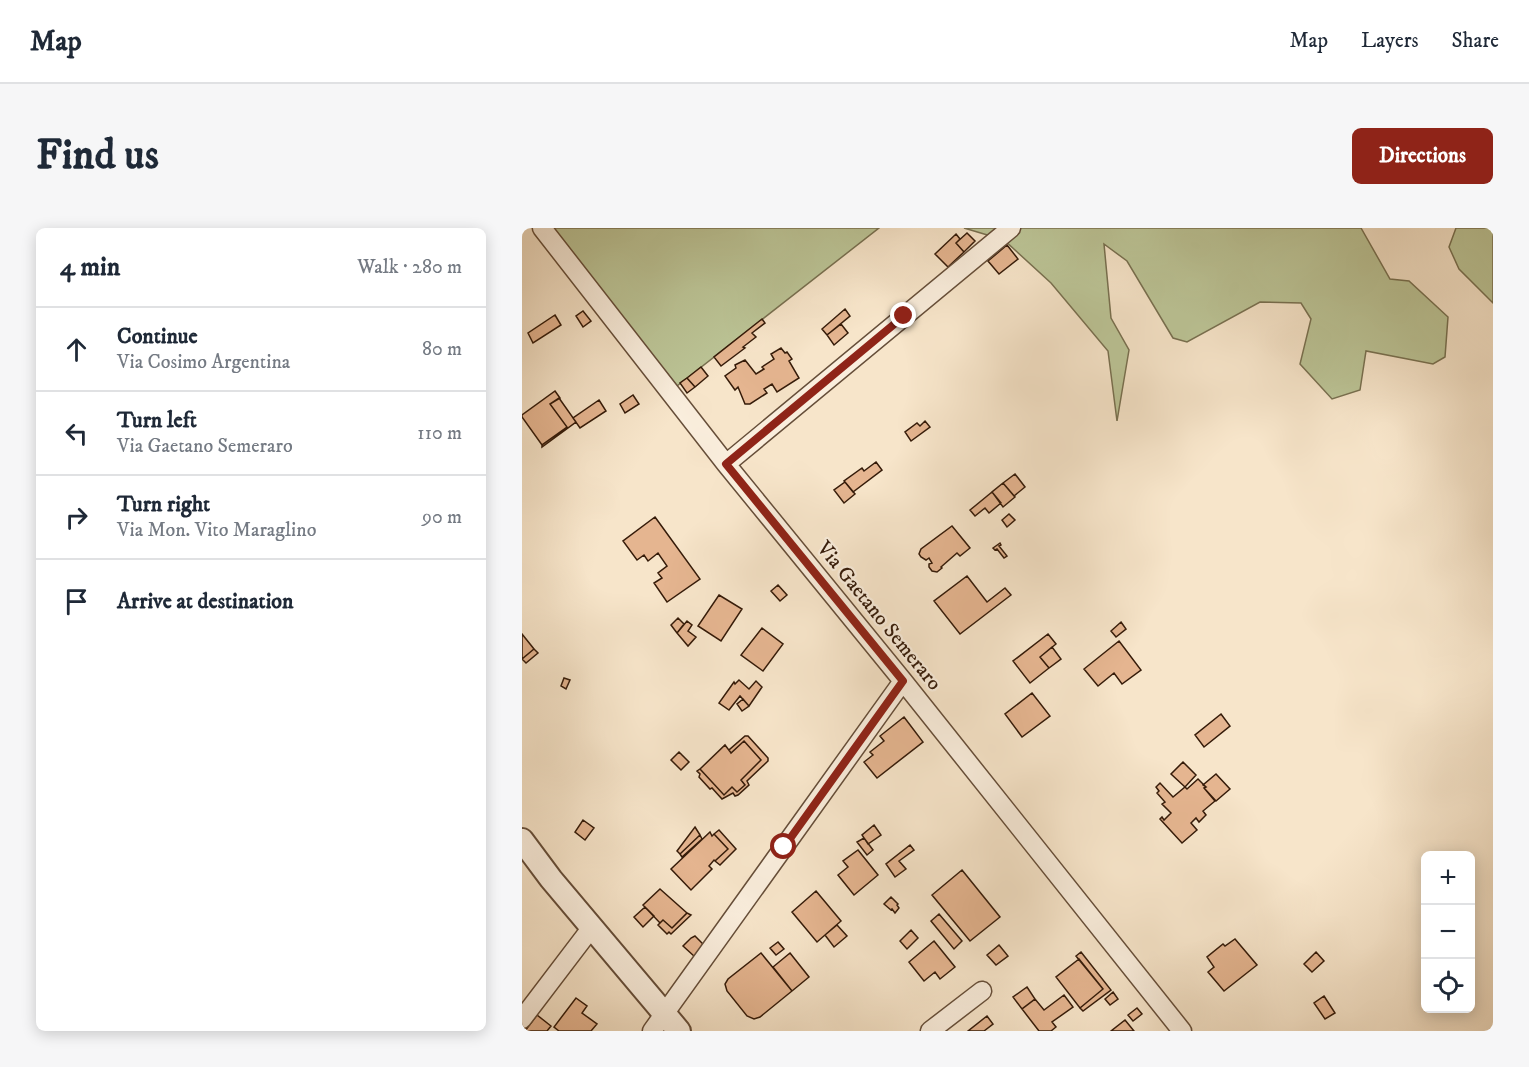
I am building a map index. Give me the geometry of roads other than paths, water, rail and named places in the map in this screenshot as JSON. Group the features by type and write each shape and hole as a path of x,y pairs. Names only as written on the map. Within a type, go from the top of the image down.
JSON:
{"street":[{"name":"Via Gaetano Semeraro","path":"542,228 726,464 903,681 1182,1031"},
{"path":"726,464 1011,228"},
{"path":"522,840 551,879 592,927 665,1025 903,681"},
{"path":"522,1019 592,927"},
{"path":"930,1031 982,991"}]}
